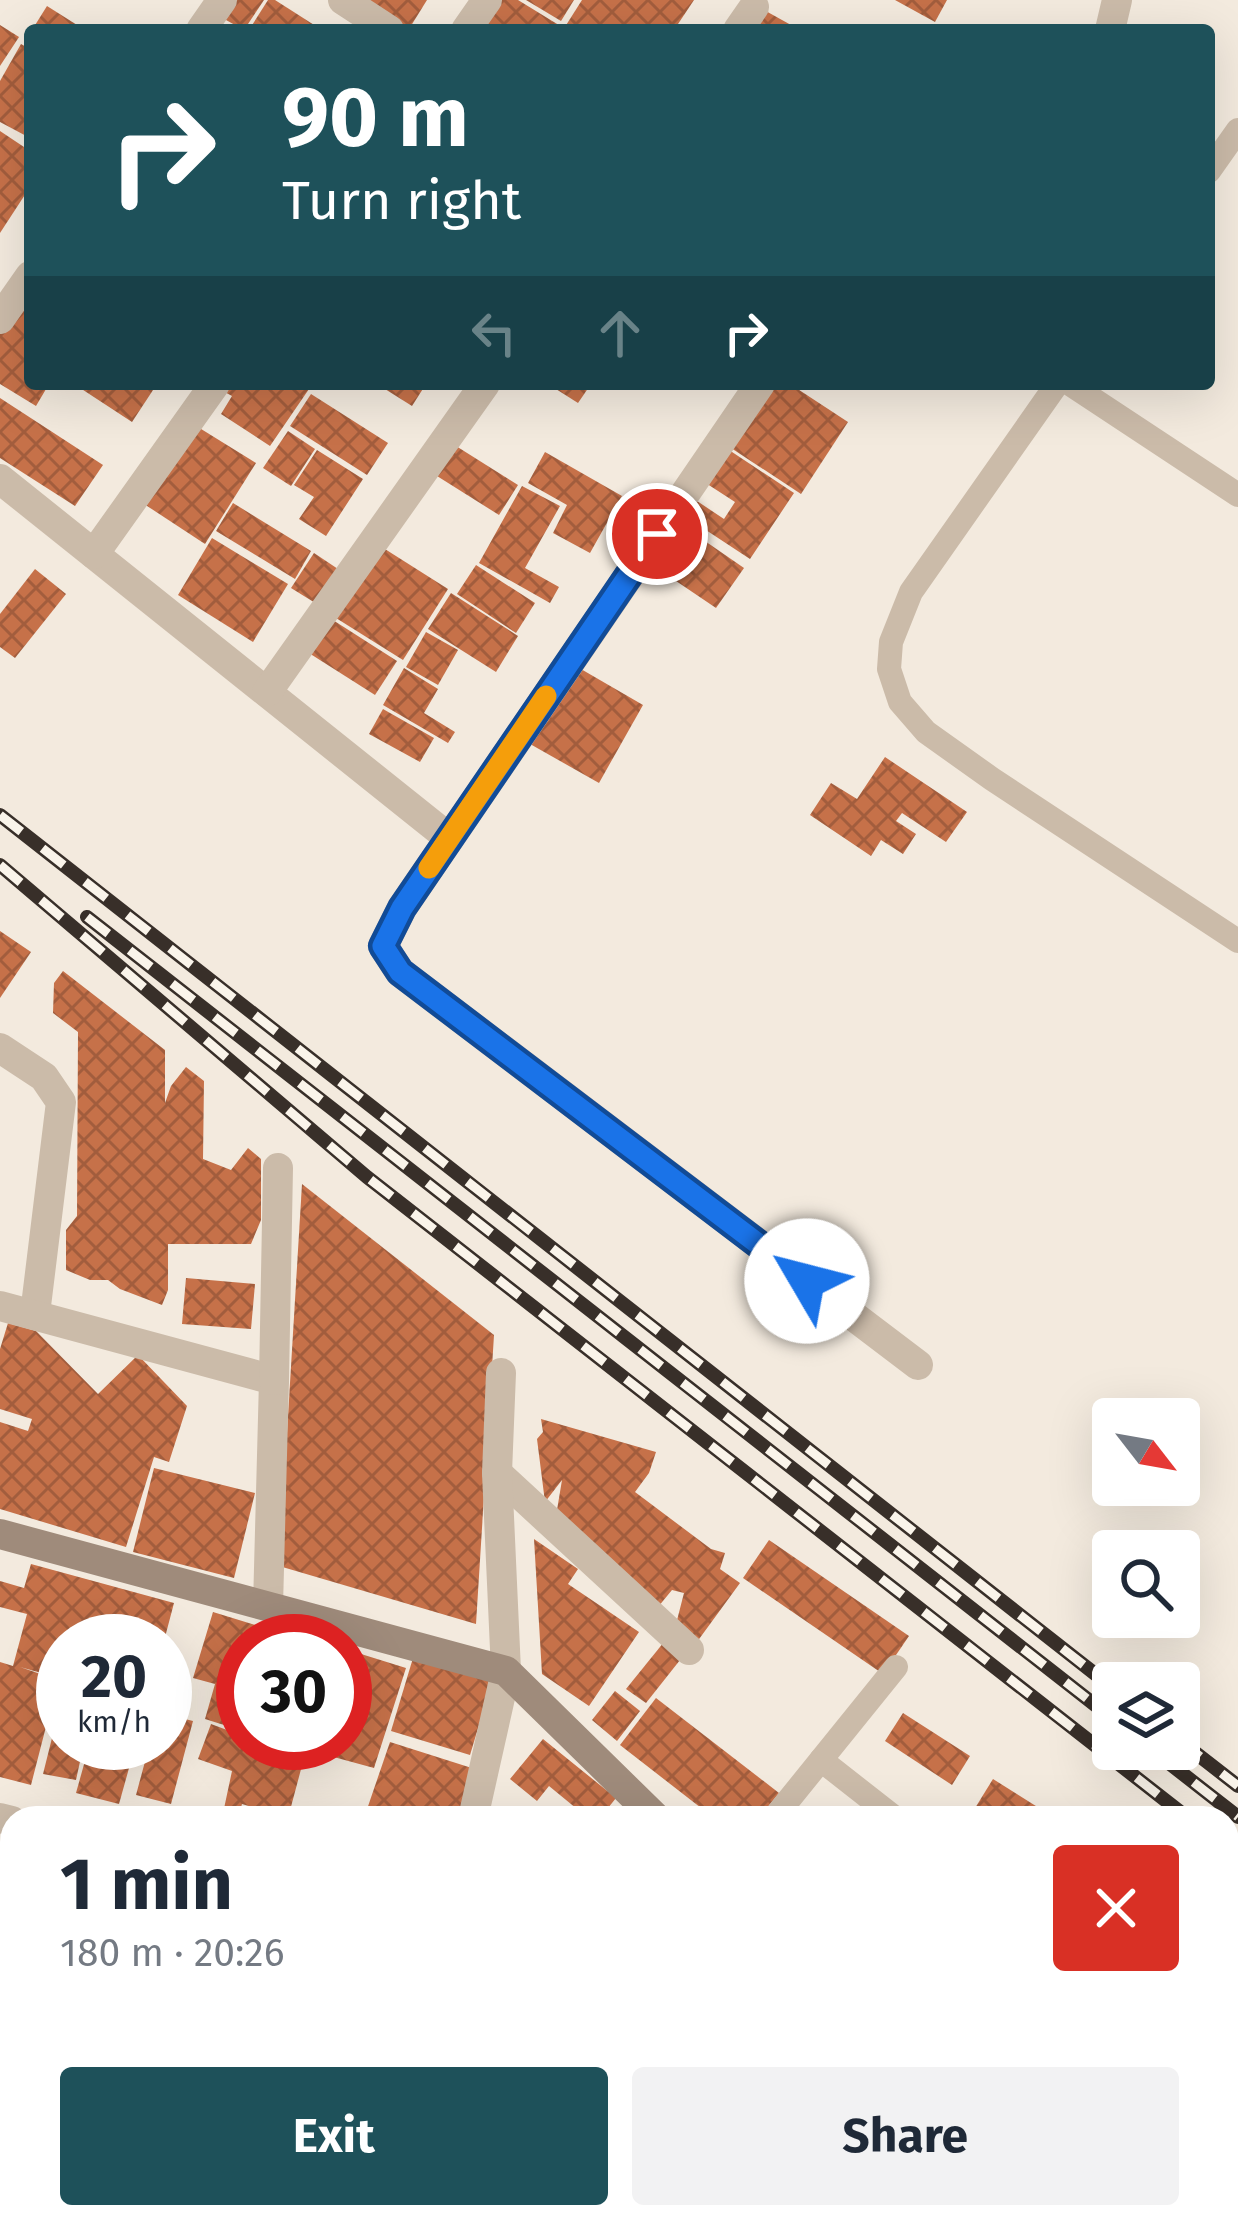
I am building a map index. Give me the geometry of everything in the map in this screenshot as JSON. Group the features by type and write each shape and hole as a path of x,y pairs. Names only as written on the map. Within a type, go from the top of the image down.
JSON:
{"street":[{"path":"343,0 380,24"},
{"path":"0,319 24,285"},
{"path":"94,554 211,390"},
{"path":"267,692 481,390"},
{"path":"756,390 402,908 383,946 400,972 918,1365"},
{"path":"0,479 449,838"},
{"path":"0,1048 44,1077 61,1102 35,1315"},
{"path":"268,1606 278,1168"},
{"path":"0,1306 274,1380"},
{"path":"475,1806 506,1671 497,1473 501,1373"},
{"path":"497,1473 689,1651"},
{"path":"0,1534 506,1671 644,1806"}],"lane":[{"path":"1215,163 1238,130"},
{"path":"1053,390 911,592 891,642 889,669 894,686 900,702 926,731 1238,941"},
{"path":"1079,390 1238,495"},
{"path":"784,1806 896,1667"},
{"path":"821,1760 880,1806"}],"building":[{"path":"228,0 264,0 248,24 233,24 217,15"},
{"path":"268,0 275,0 313,24 253,24"},
{"path":"363,0 427,0 412,24 401,24"},
{"path":"493,0 518,0 557,24 476,24"},
{"path":"526,0 574,0 561,21"},
{"path":"582,0 694,0 678,24 567,24"},
{"path":"895,0 947,0 935,22"},
{"path":"47,6 76,24 36,24"},
{"path":"764,10 789,24 752,24"},
{"path":"0,25 19,37 0,66"},
{"path":"24,46 24,135 0,122 0,81"},
{"path":"0,131 24,147 24,196 0,233"},
{"path":"24,294 24,390 45,390 36,406 0,384 0,329"},
{"path":"83,390 153,390 132,422"},
{"path":"221,390 308,390 270,446 221,414 232,396"},
{"path":"387,390 422,390 412,406"},
{"path":"557,390 587,390 578,403"},
{"path":"760,390 799,390 848,422 801,494 725,444"},
{"path":"311,394 388,443 367,475 290,426"},
{"path":"0,398 103,465 75,506 0,458"},
{"path":"193,424 256,463 205,544 138,500"},
{"path":"288,431 315,449 291,486 263,468"},
{"path":"720,444 794,493 750,559 677,511 688,495 724,519 735,502 698,478"},
{"path":"456,446 518,485 499,515 437,476"},
{"path":"317,450 363,479 326,536 299,519 314,497 294,485"},
{"path":"545,452 622,496 590,553 553,533 567,505 528,483"},
{"path":"522,486 560,506 525,568 559,587 550,603 479,563"},
{"path":"233,503 311,551 295,579 216,531"},
{"path":"673,519 744,568 716,608 645,560"},
{"path":"212,538 288,584 253,642 178,595"},
{"path":"377,544 448,589 403,660 328,613"},
{"path":"314,553 347,575 325,609 291,588"},
{"path":"476,565 535,603 516,633 457,594"},
{"path":"35,569 66,594 15,658 0,647 0,614"},
{"path":"451,593 518,636 496,672 428,629"},
{"path":"325,615 397,661 375,695 301,648"},
{"path":"426,632 458,650 438,685 406,667"},
{"path":"574,665 643,705 599,783 523,740"},
{"path":"404,668 438,689 424,713 455,732 448,743 383,705"},
{"path":"383,709 434,738 420,762 369,734"},
{"path":"885,757 967,812 946,842 902,813 896,821 916,834 903,854 881,840 871,856 810,815 831,783 857,799"},
{"path":"0,931 31,952 0,998"},
{"path":"63,971 165,1050 165,1103 186,1067 204,1081 203,1159 231,1170 248,1148 261,1159 261,1220 251,1244 168,1244 168,1290 162,1305 108,1280 90,1280 66,1270 66,1230 77,1216 78,1032 53,1013 54,983"},
{"path":"302,1184 494,1335 476,1624 279,1566"},
{"path":"186,1278 255,1284 251,1329 182,1324"},
{"path":"8,1323 36,1331 98,1394 138,1355 187,1406 169,1462 154,1457 126,1547 0,1509 0,1422 28,1431 32,1419 0,1409 0,1349"},
{"path":"541,1419 656,1452 635,1492 711,1549 725,1553 720,1569 740,1583 694,1646 675,1628 684,1593 672,1590 658,1607 557,1510 562,1480 545,1502 537,1439 543,1432"},
{"path":"154,1468 255,1493 234,1578 133,1552"},
{"path":"534,1539 578,1569 568,1584 639,1632 589,1706 542,1674"},
{"path":"769,1540 909,1636 883,1674 743,1578"},
{"path":"31,1564 174,1603 171,1614 36,1614 36,1671 20,1667 36,1672 36,1766 31,1785 0,1777 0,1662 13,1666 27,1614 0,1607 0,1581 24,1588"},
{"path":"213,1612 220,1614 216,1722 205,1719 215,1684 193,1678"},
{"path":"664,1642 684,1655 646,1703 626,1689"},
{"path":"372,1657 406,1668 372,1767"},
{"path":"413,1658 492,1682 470,1755 391,1731"},
{"path":"615,1691 640,1711 617,1741 592,1720"},
{"path":"656,1698 779,1793 769,1806 699,1806 620,1745"},
{"path":"903,1713 970,1756 952,1785 885,1741"},
{"path":"211,1724 216,1726 216,1765 198,1759"},
{"path":"543,1739 616,1798 610,1806 573,1806 549,1786 537,1801 510,1779"},
{"path":"390,1742 478,1770 466,1806 368,1806"},
{"path":"44,1770 78,1770 76,1780 43,1774"},
{"path":"82,1770 128,1770 119,1804 76,1793"},
{"path":"143,1770 180,1770 171,1804 136,1795"},
{"path":"301,1770 291,1806 225,1806 232,1771"},
{"path":"993,1779 1036,1806 976,1806"}],"railway":[{"path":"0,815 1092,1672"},
{"path":"0,865 367,1177 1173,1806"},
{"path":"87,917 1092,1703"},
{"path":"1200,1756 1238,1786"},
{"path":"1178,1770 1224,1806"}],"slow traffic":[{"path":"429,868 546,696"}],"route":[{"path":"657,534 402,908 383,946 400,972 807,1281"}]}
